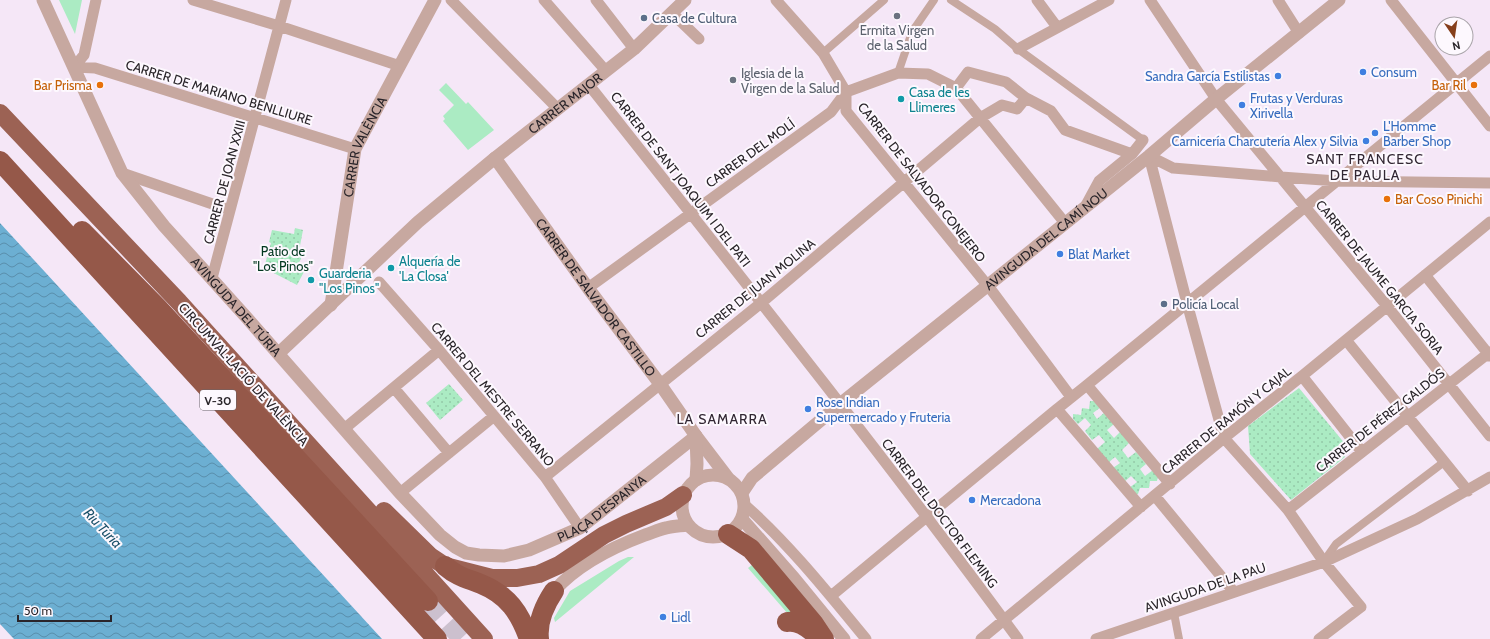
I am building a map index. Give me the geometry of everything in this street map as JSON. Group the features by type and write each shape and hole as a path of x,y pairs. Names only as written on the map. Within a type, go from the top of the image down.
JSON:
{"highway":[{"name":"CIRCUMVAL·LACIÓ DE VALÈNCIA","path":"0,113 179,302 484,639"},
{"path":"0,146 36,185 158,308 428,601"},
{"name":"V-30","path":"0,161 437,639"},
{"path":"307,443 334,457 430,556 455,574 483,585 502,596 517,612 524,623 529,639"},
{"path":"445,566 492,578 517,578 539,574 559,565 604,535 666,507 684,495"},
{"path":"728,534 751,549 814,624 824,639"},
{"path":"539,639 538,632 541,615 554,591"},
{"path":"786,622 791,621 809,628 820,639"}],"street":[{"name":"AVINGUDA DEL TÚRIA","path":"43,0 122,173 164,226 279,353 400,493 440,535 455,547 466,553 494,556"},
{"path":"74,67 84,55 96,0"},
{"path":"193,0 279,26 400,66"},
{"name":"CARRER DE JOAN XXIII","path":"212,278 256,118 286,0"},
{"name":"CARRER VALÈNCIA","path":"331,306 355,149 435,0"},
{"path":"451,0 558,109"},
{"path":"544,0 606,71"},
{"path":"596,0 634,49"},
{"name":"CARRER MAJOR","path":"279,353 331,306 418,222 495,158 634,49 685,0"},
{"path":"776,0 823,54 846,92 898,73 928,74 956,88 1065,223"},
{"path":"823,54 884,0"},
{"path":"898,73 912,32 934,0"},
{"path":"951,0 994,29 1018,49 1143,140 1132,154 1099,180 1085,207"},
{"path":"1037,0 1057,27"},
{"path":"1018,49 1109,0"},
{"name":"CARRER DE JAUME GARCIA SORIA","path":"1150,0 1216,100 1387,306 1490,436"},
{"path":"1278,0 1299,33"},
{"name":"AVINGUDA DEL CAMÍ NOU","path":"752,478 840,404 1149,156 1339,0"},
{"path":"1391,0 1490,126"},
{"path":"672,13 699,39"},
{"path":"831,596 1071,397 1490,56"},
{"name":"CARRER DE MARIANO BENLLIURE","path":"74,67 95,68 355,149"},
{"path":"956,88 968,72 1006,82 1026,98 1051,111 1065,130 1132,154"},
{"name":"CARRER DE SANT JOAQUIM I DEL PATI","path":"589,85 840,404"},
{"name":"CARRER DE SALVADOR CONEJERO","path":"846,92 846,111 987,285 1071,397"},
{"name":"CARRER DEL MOLÍ","path":"588,288 831,112 846,92"},
{"name":"CARRER DE JUAN MOLINA","path":"545,477 761,303 980,118 1002,105 1017,109 1026,98"},
{"path":"1149,156 1172,168 1281,177 1337,181 1490,183"},
{"path":"1149,156 1224,438 1288,510 1324,562 1361,608 1319,639"},
{"name":"CARRER DE SALVADOR CASTILLO","path":"495,158 588,288 660,384 696,436 730,480"},
{"path":"122,173 230,210"},
{"name":"CARRER DE RAMÓN Y CAJAL","path":"981,639 1224,438 1490,222"},
{"path":"1425,275 1489,354"},
{"name":"CARRER DEL MESTRE SERRANO","path":"379,282 545,477 580,528"},
{"path":"1346,340 1468,491"},
{"path":"344,429 438,350"},
{"name":"CARRER DE PÉREZ GALDÓS","path":"1288,510 1489,354"},
{"path":"1302,376 1362,452"},
{"path":"1087,385 1170,484"},
{"path":"394,388 449,453"},
{"name":"CARRER DEL DOCTOR FLEMING","path":"840,404 1018,639"},
{"path":"1057,409 1141,507"},
{"path":"400,493 493,417"},
{"path":"696,436 696,480"},
{"name":"PLAÇA D'ESPANYA","path":"494,556 504,556 528,550 580,528 696,436"},
{"path":"1324,562 1336,544 1444,462"},
{"path":"712,474 730,480 752,478 744,499 742,519 736,528 728,534 712,538 695,532 688,525 683,515 681,505 688,486 696,480 712,474"},
{"name":"AVINGUDA DE LA PAU","path":"1096,639 1324,562 1418,519 1490,477"},
{"path":"730,480 744,499 831,596 866,639"},
{"path":"1155,496 1234,592"},
{"path":"742,519 794,578 844,639"},
{"path":"554,591 563,581 578,570 605,554 636,539 665,528 688,525"},
{"path":"1174,613 1179,639"}],"green space":[{"path":"59,0 82,0 75,34"},
{"path":"446,83 466,104 468,102 494,130 468,150 443,121 445,119 443,116 454,105 439,90"},
{"name":"Patio de \"Los Pinos\"","path":"295,228 303,230 299,251 301,252 301,259 298,264 306,268 297,285 264,268 271,243 269,242 272,230 294,234"},
{"path":"449,384 463,400 440,420 426,403"},
{"path":"1299,388 1346,445 1345,457 1291,500 1250,454 1248,426"},
{"path":"1090,401 1096,401 1101,407 1093,413 1097,419 1105,412 1114,424 1107,430 1114,438 1120,432 1129,443 1122,450 1128,458 1136,452 1146,464 1140,469 1145,476 1153,470 1158,476 1157,481 1150,481 1149,488 1140,488 1138,494 1134,495 1129,488 1137,482 1131,476 1124,482 1113,468 1120,463 1115,457 1108,463 1097,449 1105,442 1099,435 1092,440 1085,431 1091,425 1085,418 1078,424 1073,419 1073,414 1081,415 1082,408 1089,409"},
{"path":"628,557 634,557 555,622 554,618 570,591"},
{"path":"756,562 804,620 788,614 748,568"}],"water":[{"name":"Riu Túria","path":"0,223 382,639 14,639 0,624"}],"tunnel":[{"path":"428,601 463,639"}],"place":[{"name":"Ermita Virgen de la Salud","path":"897,16"},
{"name":"Casa de Cultura","path":"644,18"},
{"name":"Consum","path":"1363,72"},
{"name":"Sandra García Estilistas","path":"1278,76"},
{"name":"Iglesia de la Virgen de la Salud","path":"733,80"},
{"name":"Bar Prisma","path":"100,85"},
{"name":"Bar Ril","path":"1474,85"},
{"name":"Casa de les Llimeres","path":"901,99"},
{"name":"Frutas y Verduras Xirivella","path":"1242,105"},
{"name":"L'Homme Barber Shop","path":"1375,133"},
{"name":"Carnicería Charcutería Alex y Silvia","path":"1366,141"},
{"name":"Bar Coso Pinichi","path":"1387,199"},
{"name":"Blat Market","path":"1060,254"},
{"name":"Alquería de 'La Closa'","path":"391,268"},
{"name":"Guarderia \"Los Pinos\"","path":"311,280"},
{"name":"Policía Local","path":"1164,304"},
{"name":"Rose Indian Supermercado y Fruteria","path":"808,409"},
{"name":"Mercadona","path":"972,500"},
{"name":"Lidl","path":"663,617"}],"district":[{"name":"SANT FRANCESC DE PAULA","path":"1365,168"},
{"name":"LA SAMARRA","path":"722,419"}]}
